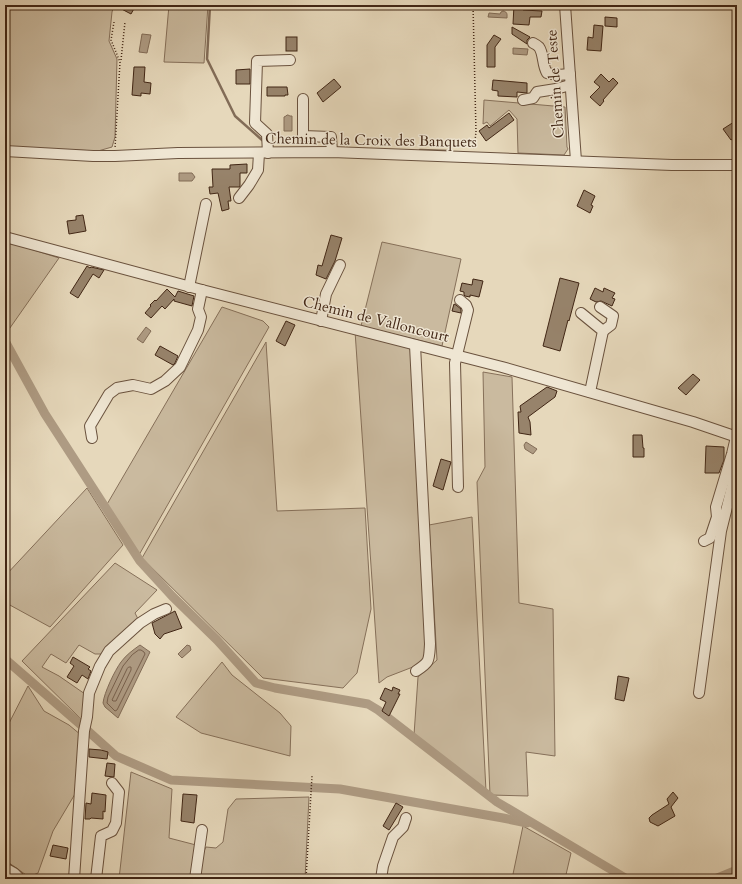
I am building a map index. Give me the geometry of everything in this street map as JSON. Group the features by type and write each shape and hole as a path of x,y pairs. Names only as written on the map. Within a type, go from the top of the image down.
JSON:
{"street":[{"name":"Chemin de Teste","path":"565,5 576,161"},
{"path":"533,43 538,46 541,52 544,68 547,73 558,75 570,74"},
{"path":"239,198 258,170 264,153 267,134 255,123 257,61 290,60"},
{"path":"523,100 533,98 537,92 570,85"},
{"path":"302,99 303,136 331,137 332,152"},
{"name":"Chemin de la Croix des Banquets","path":"5,151 93,156 178,153 332,152 672,165 736,162"},
{"path":"189,287 206,204"},
{"name":"Chemin de Valloncourt","path":"5,237 189,287 502,367 693,422 736,437"},
{"path":"321,321 326,294 340,265"},
{"path":"92,438 90,426 109,394 117,388 133,385 151,389 165,381 180,367 198,330 201,317 198,308 202,290"},
{"path":"458,487 455,363 468,310 466,305 460,300"},
{"path":"590,392 603,331 611,325 613,316 600,307"},
{"path":"581,313 603,331"},
{"path":"416,345 430,644 429,658 425,665 416,671"},
{"path":"704,541 710,538 717,517 716,507 736,437"},
{"path":"699,693 721,531 737,467"},
{"path":"74,879 84,731 89,693 100,666 109,651 140,623 154,614 166,609"},
{"path":"96,879 101,836 112,831 116,823 119,792 112,783"},
{"path":"381,879 383,866 393,837 403,827 406,818"},
{"path":"195,879 202,830"},
{"path":"5,868 14,873 20,879"}],"path":[{"path":"472,158 476,132 473,5"},
{"path":"114,22 111,40 120,62"},
{"path":"116,156 120,62 125,22"},
{"path":"306,879 312,776"}],"shaded area":[{"path":"5,5 114,5 109,41 117,59 115,137 112,147 98,151 5,147"},
{"path":"169,5 208,5 204,63 164,62"},
{"path":"484,100 565,107 568,149 564,155 518,153 517,119 509,110 490,126 487,122 483,124"},
{"path":"5,241 59,258 5,335"},
{"path":"382,242 461,259 442,346 361,326"},
{"path":"222,307 263,321 269,327 139,555 106,506"},
{"path":"355,331 414,348 428,657 418,665 387,677 379,683"},
{"path":"266,342 277,511 365,508 371,609 357,673 343,688 263,678 142,558"},
{"path":"483,372 512,377 519,603 553,609 555,756 526,752 528,796 490,795 477,482 485,467"},
{"path":"87,488 123,545 50,627 8,604 5,596 5,576"},
{"path":"472,517 486,791 414,735 418,677 437,660 429,525"},
{"path":"115,563 157,590 135,613 139,621 102,654 95,654 79,645 66,663 51,654 42,667 59,676 85,694 83,721 22,661"},
{"path":"222,662 232,675 280,713 291,726 290,756 201,733 176,717"},
{"path":"28,686 44,711 69,725 81,735 75,794 53,831 38,873 29,877 5,860 5,731"},
{"path":"131,772 172,789 169,838 196,845 191,879 119,879"},
{"path":"309,797 305,879 199,879 204,851 206,847 216,848 223,842 228,809 236,799"},
{"path":"523,826 571,853 565,879 512,879"}],"water":[{"path":"505,11 507,18 488,17 489,13 500,14"},
{"path":"142,34 151,35 147,53 139,52"},
{"path":"513,48 528,49 527,55 513,54"},
{"path":"287,115 292,116 292,131 284,131 284,117"},
{"path":"179,173 192,173 195,177 192,181 179,181"},
{"path":"146,327 151,331 143,343 137,339"},
{"path":"526,442 537,449 533,454 525,449 524,445"},
{"path":"140,645 150,652 118,718 105,707 103,703 105,694 121,662 127,655"},
{"path":"187,645 190,646 191,650 182,658 178,654"}],"building":[{"path":"114,5 136,5 131,14"},
{"path":"514,5 524,5 523,10 542,11 541,17 530,17 529,25 513,24"},
{"path":"605,17 617,18 617,27 605,26"},
{"path":"594,25 603,26 601,51 587,50 588,37 593,38"},
{"path":"512,27 530,37 527,40 527,44 512,34"},
{"path":"494,35 501,39 495,47 495,67 487,67 487,45"},
{"path":"286,37 297,37 297,51 286,51"},
{"path":"134,67 145,67 144,82 151,83 150,94 141,93 141,96 132,95"},
{"path":"250,69 250,84 236,84 236,70"},
{"path":"601,74 609,82 613,78 618,83 603,100 604,101 600,106 590,97 600,87 594,82"},
{"path":"334,79 341,87 323,102 317,93"},
{"path":"493,80 527,83 527,93 517,92 517,97 498,96 498,91 492,90"},
{"path":"267,87 287,87 288,95 267,96"},
{"path":"509,113 514,120 486,141 479,131 487,125 489,128"},
{"path":"737,120 737,136 731,140 723,129"},
{"path":"247,164 247,173 240,173 240,187 229,187 231,201 228,201 229,209 222,211 218,193 210,194 209,187 213,187 212,169 230,169 230,165"},
{"path":"584,190 595,196 591,205 593,206 590,213 577,206"},
{"path":"83,215 86,231 69,234 67,221 76,220 76,216"},
{"path":"331,235 342,238 335,261 326,279 316,275 318,265 322,266"},
{"path":"87,266 90,268 104,270 99,278 93,274 78,298 70,293"},
{"path":"560,278 579,283 560,351 543,346"},
{"path":"473,279 483,281 479,297 470,295 470,297 465,296 464,292 460,291 462,283 472,285"},
{"path":"595,288 603,292 604,288 615,293 612,298 615,299 612,306 601,301 596,302 590,299"},
{"path":"167,289 175,297 178,291 194,296 192,306 174,301 174,299 165,309 162,306 151,318 145,313 151,306 150,305"},
{"path":"454,304 461,309 461,313 452,311"},
{"path":"286,321 295,325 285,346 276,341"},
{"path":"160,346 178,356 173,365 155,355"},
{"path":"693,374 700,380 686,395 678,388"},
{"path":"547,387 557,391 555,397 528,417 531,435 519,433 518,412 521,412 520,406"},
{"path":"633,435 642,435 644,457 633,457"},
{"path":"706,446 724,447 724,460 719,473 705,473"},
{"path":"441,459 451,462 443,490 433,486"},
{"path":"175,611 182,628 164,634 160,639 155,634 152,623"},
{"path":"73,657 90,667 88,669 91,671 88,679 82,675 77,683 67,677 74,666 70,663"},
{"path":"618,676 629,678 624,701 615,699"},
{"path":"393,687 400,690 398,694 400,694 389,716 382,711 386,702 380,699 385,688 392,691"},
{"path":"89,749 108,752 107,759 89,757"},
{"path":"107,763 115,764 114,777 105,776"},
{"path":"673,792 678,798 671,807 675,816 658,826 650,822 649,818 652,815 669,804 667,799"},
{"path":"92,793 106,795 103,819 85,819 86,803 91,804"},
{"path":"183,794 197,795 194,823 181,821"},
{"path":"396,803 403,807 389,830 383,826"},
{"path":"53,845 68,848 66,859 50,856"}],"waterway":[{"path":"210,5 207,59 235,116 265,142"},
{"path":"420,150 451,151"},
{"path":"5,341 45,414 140,561 172,596 217,640 256,683 275,688 368,704 378,710 497,802 627,879"},
{"path":"5,659 116,756 171,780 340,789 527,823"},
{"path":"715,879 737,870"}]}
